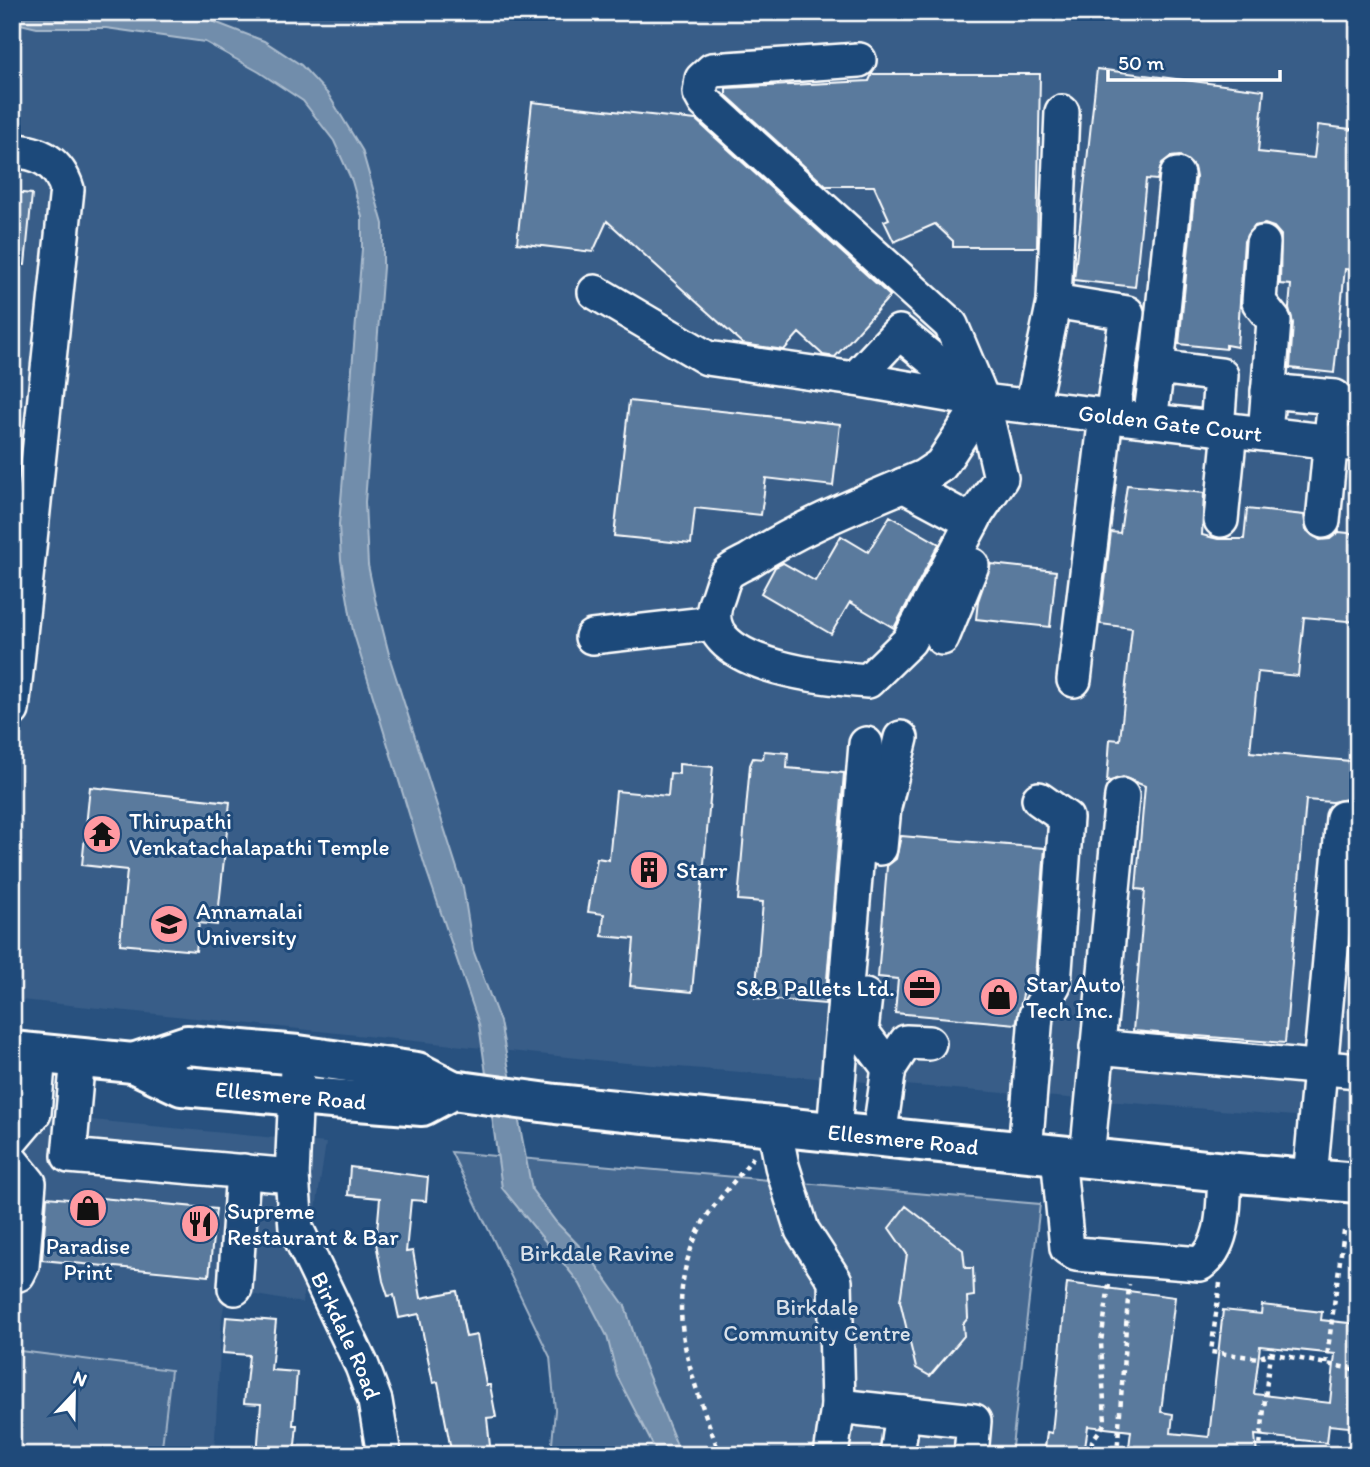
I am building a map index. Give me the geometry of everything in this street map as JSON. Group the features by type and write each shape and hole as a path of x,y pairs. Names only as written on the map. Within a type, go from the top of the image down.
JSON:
{"main road":[{"name":"Ellesmere Road","path":"133,1063 187,1045 298,1055 417,1072 452,1090 556,1104 1358,1183"},
{"name":"Ellesmere Road","path":"26,1052 133,1063 182,1086 422,1105 452,1090"}],"street":[{"path":"859,61 712,70 702,79 700,93 705,102 951,325 983,401 1001,478 1001,495 993,524 962,585 942,638"},
{"path":"1032,407 1054,302 1062,112"},
{"path":"12,151 47,159 63,175 68,189 12,710"},
{"path":"1150,421 1177,175"},
{"path":"1264,243 1259,302 1274,321 1265,434"},
{"name":"Golden Gate Court","path":"595,292 707,358 983,401 1344,443"},
{"path":"1054,302 1127,313 1109,416 1074,680"},
{"path":"855,379 899,332 983,401"},
{"path":"1157,367 1221,375 1221,520"},
{"path":"1268,391 1335,397 1344,443 1323,521"},
{"path":"983,401 941,465 775,543 727,574 713,608 714,623 723,642 742,654 819,678 868,681 909,641 972,522 1001,478"},
{"path":"903,485 972,522"},
{"path":"592,637 714,623"},
{"path":"889,1068 861,1031 884,807 901,738"},
{"path":"834,1132 866,744"},
{"path":"1057,1155 1097,1047 1122,796"},
{"path":"1039,799 1066,818 1054,984 1036,1015 1057,1155 1067,1248 1076,1254 1130,1273 1200,1264 1211,1256 1222,1224 1225,1172"},
{"path":"1310,1178 1343,818"},
{"path":"879,1137 889,1068 906,1042 929,1043"},
{"path":"1097,1047 1358,1071"},
{"path":"12,1276 18,1274 22,1266 29,1183 18,1154 34,1113 26,1052"},
{"name":"Birkdale Road","path":"298,1055 292,1176 296,1228 375,1401 384,1455"},
{"path":"78,1057 69,1156 292,1176"},
{"path":"774,1126 782,1166 802,1230 835,1281 838,1406 831,1455"},
{"path":"235,1288 243,1171"},
{"path":"838,1406 974,1421 971,1455"},
{"path":"897,1455 904,1413"}],"path":[{"path":"720,1455 683,1350 681,1284 701,1226 774,1126"},
{"path":"1326,1364 1344,1231"},
{"path":"1200,1264 1221,1280 1211,1352 1259,1358 1270,1353 1358,1370"},
{"path":"1091,1455 1092,1441 1105,1423 1101,1342 1108,1284 1130,1273"},
{"path":"1117,1455 1130,1273"},
{"path":"1259,1455 1270,1353"}],"shaded area":[{"path":"12,12 1358,12 1358,1121 615,1062 12,999"},
{"path":"12,12 174,12 212,21 264,41 301,65 328,94 362,150 383,224 383,267 365,502 368,565 375,599 391,662 463,887 473,950 500,1022 532,1190 556,1222 591,1258 625,1306 642,1360 681,1455 658,1455 617,1376 607,1336 580,1284 502,1188 479,1024 425,866 353,631 341,560 339,525 362,249 362,217 352,181 334,141 303,101 259,72 205,42 106,28 37,28 12,22"},
{"path":"12,1112 326,1143 302,1303 227,1290 222,1317 214,1455 12,1455"}],"green space":[{"name":"Birkdale Community Centre","path":"451,1152 1040,1204 1011,1455 551,1455 555,1410 550,1357"},
{"path":"12,1350 171,1370 161,1455 12,1455"}],"building":[{"path":"1097,69 1264,90 1258,152 1314,158 1318,125 1358,130 1358,253 1356,270 1345,269 1334,373 1290,368 1293,323 1289,308 1291,285 1280,284 1281,235 1274,227 1265,224 1254,226 1244,241 1237,347 1226,345 1226,349 1179,344 1196,177 1194,167 1180,156 1170,157 1162,163 1157,180 1146,179 1135,287 1074,280"},
{"path":"872,74 1040,74 1037,247 953,247 953,241 935,224 894,242 884,221 889,219 874,186 826,186 726,95 726,88 869,81"},
{"path":"532,102 696,120 890,296 835,357 823,355 799,333 784,350 743,344 607,221 593,252 517,243"},
{"path":"12,192 32,194 25,265 12,264"},
{"path":"629,401 840,424 833,486 766,478 761,515 695,508 691,544 614,536"},
{"path":"1127,485 1204,493 1202,535 1218,539 1244,539 1247,509 1304,515 1306,530 1320,540 1330,539 1339,532 1358,534 1358,622 1304,617 1298,676 1258,672 1250,752 1350,761 1347,799 1332,802 1306,800 1285,1043 1133,1031 1145,890 1136,889 1145,786 1123,777 1107,782 1110,739 1120,740 1132,628 1100,624 1111,532 1120,533"},
{"path":"890,516 939,544 894,628 850,602 831,634 761,593 775,567 783,563 815,581 841,536 868,552"},
{"path":"991,564 1056,571 1050,627 976,619 978,601"},
{"path":"764,751 788,753 787,768 844,773 825,1004 755,998 763,902 738,900 750,765 753,758 763,759"},
{"name":"Starr","path":"679,764 713,767 692,992 630,986 634,939 602,936 604,914 588,912 597,858 609,860 616,791 668,796 670,773 679,774"},
{"path":"90,787 230,802 217,925 199,923 196,951 120,944 127,870 82,865"},
{"path":"901,836 1045,848 1035,978 1028,990 1024,990 1016,1024 895,1013 898,979 878,977 887,866 896,859"},
{"path":"350,1167 428,1177 426,1201 411,1200 406,1252 413,1251 421,1298 457,1291 466,1337 477,1335 486,1385 490,1385 496,1417 487,1418 491,1455 452,1455 438,1382 433,1383 419,1314 399,1318 394,1295 388,1296 383,1281 376,1243 380,1198 348,1195"},
{"path":"80,1196 216,1209 209,1276 42,1260 47,1197 79,1200"},
{"path":"906,1206 963,1250 965,1268 973,1268 974,1296 967,1297 968,1318 963,1324 964,1336 930,1376 916,1368 900,1301 907,1254 889,1228"},
{"path":"1067,1283 1175,1297 1161,1412 1173,1414 1171,1433 1209,1437 1223,1310 1261,1314 1262,1305 1322,1312 1321,1320 1358,1324 1358,1428 1329,1425 1327,1443 1255,1435 1257,1455 1128,1455 1131,1431 1088,1426 1084,1455 1044,1455 1047,1432 1052,1433","holes":["1260,1346 1335,1354 1330,1403 1254,1394"]},
{"path":"226,1317 276,1321 271,1370 297,1372 294,1455 257,1455 261,1404 244,1403 249,1355 223,1353"}],"place":[{"name":"Thirupathi Venkatachalapathi Temple","path":"102,834"},
{"name":"Starr","path":"649,870"},
{"name":"Annamalai University","path":"169,924"},
{"name":"S&B Pallets Ltd.","path":"922,988"},
{"name":"Star Auto Tech Inc.","path":"999,997"},
{"name":"Paradise Print","path":"88,1208"},
{"name":"Supreme Restaurant & Bar","path":"200,1224"}],"park label":[{"name":"Birkdale Ravine","path":"597,1253"}]}
